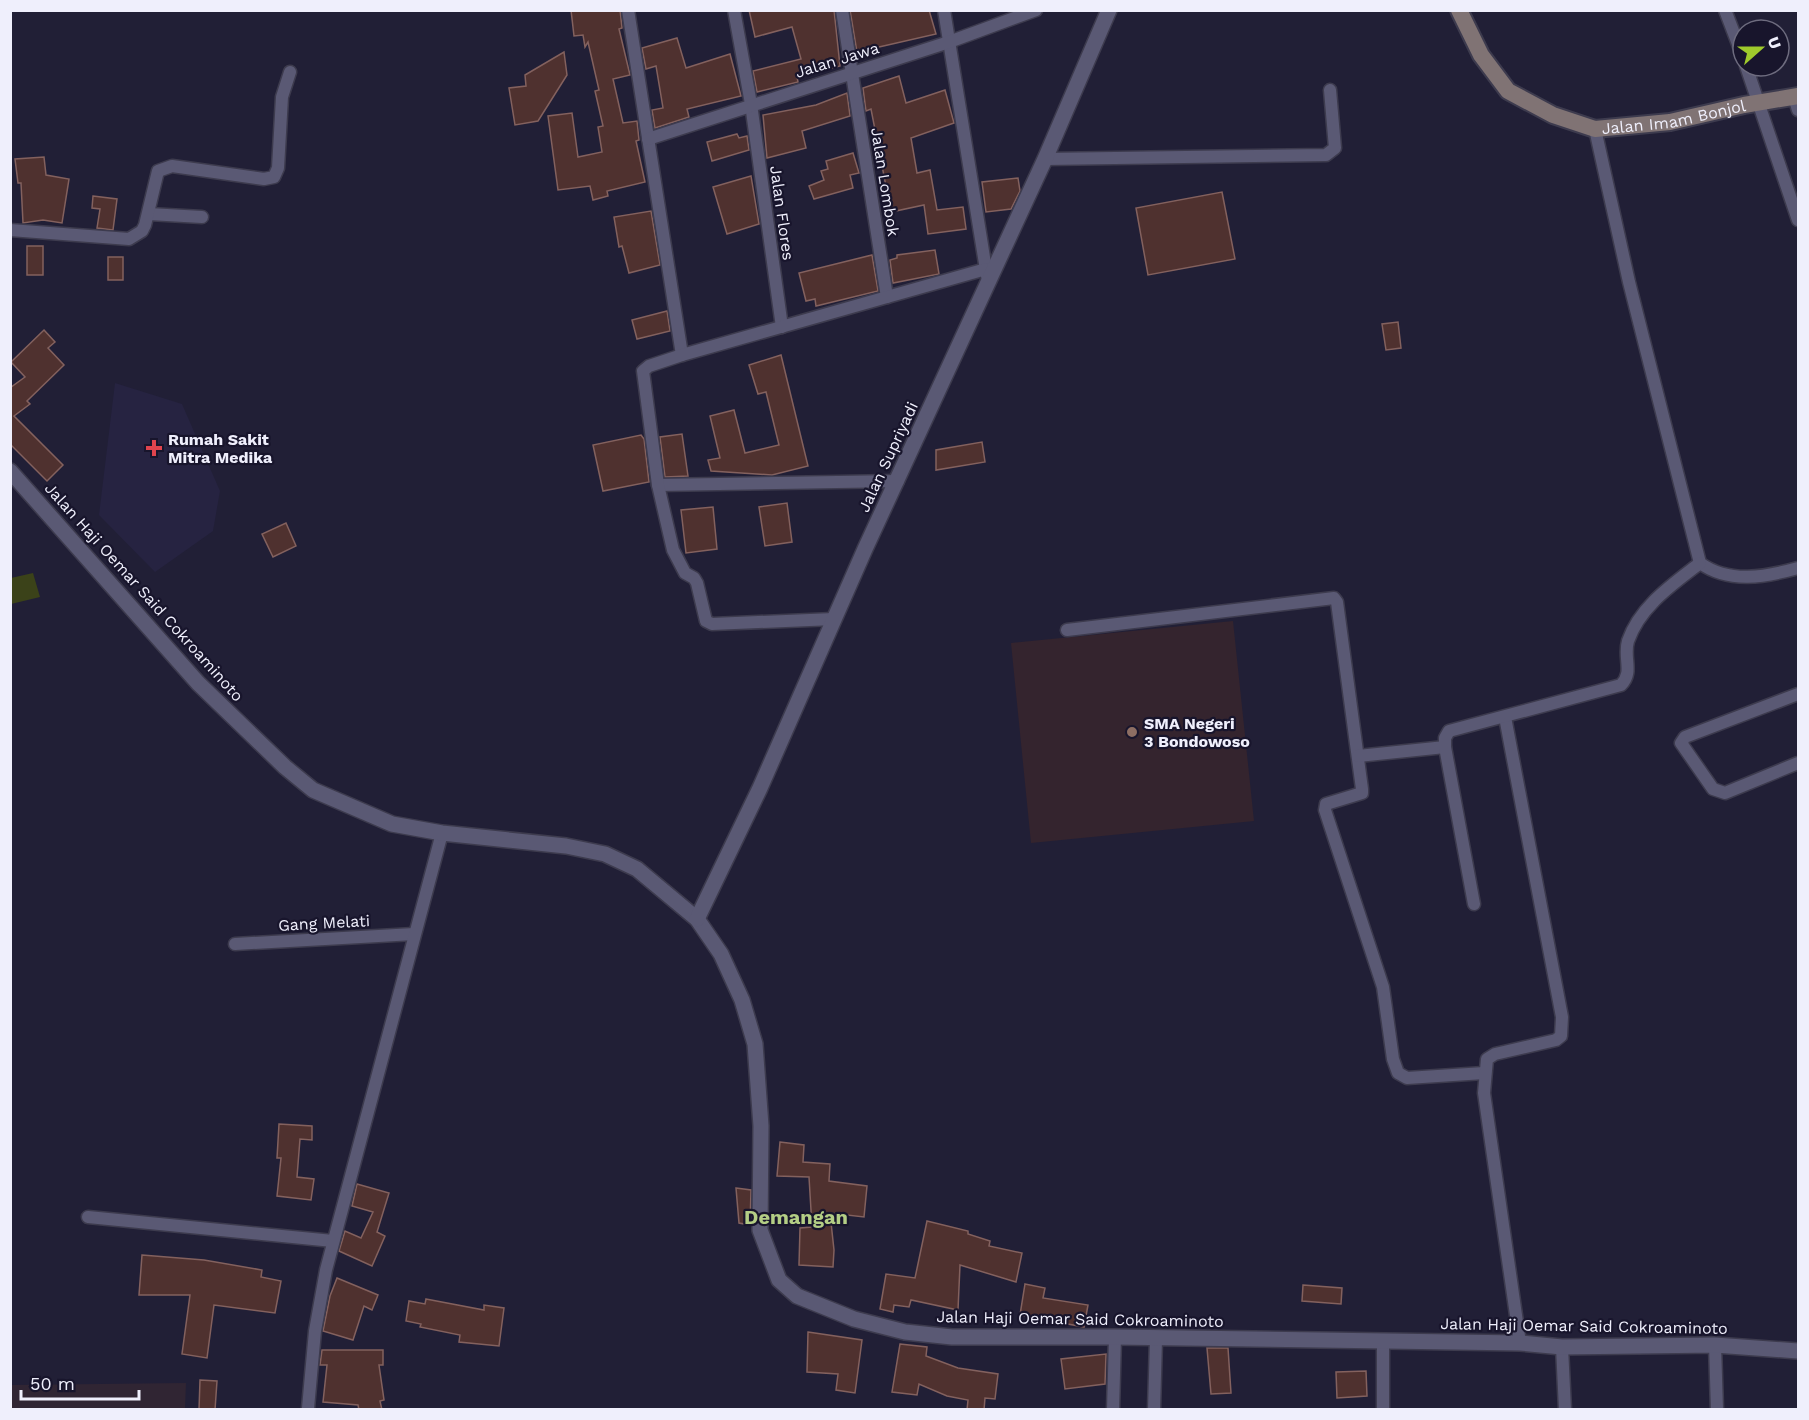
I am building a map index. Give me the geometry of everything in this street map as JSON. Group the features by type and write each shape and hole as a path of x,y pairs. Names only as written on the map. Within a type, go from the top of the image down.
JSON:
{"main road":[{"name":"Jalan Imam Bonjol","path":"1459,10 1480,55 1508,91 1553,115 1595,129 1670,123 1760,102 1797,101"}],"street":[{"path":"628,10 682,355"},
{"name":"Jalan Flores","path":"734,10 751,104 782,327"},
{"name":"Jalan Lombok","path":"842,10 887,297"},
{"path":"834,619 708,623 696,580 685,573 673,550 658,485 643,371 649,366 682,355 887,297 987,274 944,10"},
{"name":"Jalan Jawa","path":"648,139 949,42 1036,10"},
{"path":"1725,10 1731,26"},
{"name":"Jalan Supriyadi","path":"696,919 760,788 898,481 987,274 1045,159 1107,12"},
{"path":"10,230 129,239 142,231 149,214 156,176 164,167 172,166 264,179 274,177 278,168 282,97 290,72"},
{"path":"1751,78 1798,220"},
{"path":"1045,159 1326,155 1335,148 1330,90"},
{"path":"1595,129 1629,282 1700,563 1733,578 1779,574 1798,568"},
{"path":"149,214 202,217"},
{"name":"Jalan Haji Oemar Said Cokroaminoto","path":"10,471 198,683 285,767 314,790 346,806 392,824 442,833 566,846 605,854 638,869 696,919 721,954 742,1000 755,1044 761,1126 760,1230 779,1280 797,1296 824,1310 905,1332 952,1337 1520,1343 1562,1347 1715,1345 1798,1351"},
{"path":"658,485 898,481"},
{"path":"1474,904 1445,747 1444,738 1449,730 1621,685 1628,679 1626,650 1640,618 1660,594 1700,563"},
{"path":"1067,630 1334,598 1337,602 1362,793 1332,801 1326,804 1325,810 1375,956 1383,987 1393,1059 1398,1073 1407,1078 1484,1073"},
{"path":"1798,694 1685,737 1681,743 1713,789 1725,793 1798,763"},
{"path":"1505,717 1562,1017 1561,1036 1556,1040 1495,1054 1487,1059 1484,1073 1484,1093 1502,1230 1520,1343"},
{"path":"1358,756 1445,747"},
{"path":"308,1408 315,1331 333,1241 442,833"},
{"name":"Gang Melati","path":"235,944 414,934"},
{"path":"88,1217 333,1241"},
{"path":"1113,1410 1115,1337"},
{"path":"1154,1410 1156,1339"},
{"path":"1383,1341 1383,1410"},
{"path":"1715,1345 1717,1410"},
{"path":"1562,1347 1565,1410"}],"shaded area":[{"name":"Rumah Sakit Mitra Medika","path":"115,383 182,404 220,491 213,531 155,572 99,515"},
{"name":"SMA Negeri 3 Bondowoso","path":"1233,621 1254,821 1031,843 1011,643"},
{"path":"186,1383 185,1409 11,1409 11,1385"}],"green space":[{"path":"33,573 40,597 11,604 11,578"}],"building":[{"path":"571,10 620,10 622,28 619,29 630,75 613,79 623,123 637,121 639,140 636,141 645,182 607,191 608,196 593,200 590,186 558,190 548,116 572,113 578,157 602,152 598,127 603,126 595,91 599,90 588,42 585,47 583,35 574,36"},
{"path":"749,10 834,10 840,66 797,77 798,82 757,92 753,71 801,59 792,27 755,37"},
{"path":"850,10 929,10 936,34 857,52"},
{"path":"677,38 686,68 730,54 741,96 687,109 689,117 655,128 652,110 663,108 656,66 646,69 642,48"},
{"path":"564,52 567,75 538,121 515,125 509,88 526,86 525,75"},
{"path":"899,76 906,103 945,90 954,123 911,138 917,173 930,170 937,210 963,207 966,229 928,234 924,205 891,212 871,109 866,111 863,88"},
{"path":"847,93 850,116 802,131 806,148 767,158 763,115 816,105"},
{"path":"737,134 739,138 747,136 749,150 712,161 707,142"},
{"path":"853,153 859,173 850,175 853,188 814,199 809,186 824,180 821,171 828,169 826,161"},
{"path":"44,157 46,175 69,179 62,223 43,220 23,223 21,183 18,183 15,159"},
{"path":"751,176 759,224 727,234 713,187"},
{"path":"1018,178 1020,191 1011,209 986,212 982,182"},
{"path":"1222,192 1235,259 1148,275 1136,208"},
{"path":"93,196 117,199 113,230 97,228 100,209 92,208"},
{"path":"651,211 660,265 629,273 622,246 619,247 614,217"},
{"path":"27,246 43,246 43,275 27,275"},
{"path":"935,250 939,274 893,283 890,260 897,258 897,255"},
{"path":"872,255 878,291 816,306 815,299 806,301 799,273"},
{"path":"108,257 123,257 123,280 108,280"},
{"path":"667,311 670,331 637,339 632,320"},
{"path":"1398,322 1401,348 1386,350 1382,324"},
{"path":"44,330 55,342 48,348 64,365 27,401 30,404 14,416 63,465 47,481 10,444 10,388 25,377 11,362"},
{"path":"781,355 808,466 772,475 711,471 708,460 720,458 710,416 734,410 745,453 779,445 766,392 758,394 749,365"},
{"path":"682,434 688,476 665,477 660,437"},
{"path":"641,435 644,439 649,482 603,491 593,445"},
{"path":"982,442 985,462 936,470 936,450"},
{"path":"787,503 792,542 765,546 759,507"},
{"path":"713,507 717,549 686,553 681,510"},
{"path":"286,523 296,546 273,557 262,534"},
{"path":"279,1124 312,1126 312,1140 300,1139 297,1177 314,1179 311,1200 277,1196 281,1158 277,1158"},
{"path":"780,1142 804,1145 803,1162 830,1164 829,1181 867,1186 864,1217 830,1213 834,1250 833,1267 799,1265 800,1228 812,1227 809,1177 777,1176"},
{"path":"357,1184 389,1193 377,1232 385,1236 372,1266 339,1251 345,1231 361,1238 373,1212 352,1206"},
{"path":"736,1188 751,1190 750,1225 739,1223"},
{"path":"927,1221 968,1231 968,1234 990,1241 989,1246 1022,1253 1016,1282 960,1265 958,1310 911,1300 909,1307 894,1305 893,1312 880,1309 886,1274 915,1278"},
{"path":"142,1255 204,1260 262,1270 261,1277 281,1281 275,1313 214,1305 207,1358 182,1354 190,1295 139,1295"},
{"path":"337,1278 378,1295 372,1310 364,1306 353,1340 323,1331 330,1296"},
{"path":"1025,1284 1045,1288 1043,1298 1088,1305 1084,1327 1020,1315"},
{"path":"1303,1285 1342,1288 1341,1304 1302,1301"},
{"path":"426,1299 484,1310 484,1305 504,1308 499,1346 459,1342 460,1335 420,1327 421,1324 406,1321 409,1301 425,1304"},
{"path":"808,1332 862,1340 855,1393 836,1390 838,1374 807,1372"},
{"path":"900,1344 927,1347 926,1356 958,1368 998,1374 995,1399 985,1398 984,1410 967,1410 968,1400 947,1396 919,1384 917,1395 892,1392"},
{"path":"1207,1348 1228,1348 1231,1393 1211,1394"},
{"path":"322,1350 383,1350 383,1365 379,1365 384,1400 380,1401 382,1410 359,1410 358,1405 323,1402 327,1365 320,1365"},
{"path":"1106,1354 1105,1384 1065,1389 1061,1359"},
{"path":"1366,1371 1367,1396 1337,1398 1336,1372"},
{"path":"200,1380 217,1381 215,1410 199,1410"}],"place":[{"name":"Rumah Sakit Mitra Medika","path":"154,448"},
{"name":"SMA Negeri 3 Bondowoso","path":"1132,732"}],"district":[{"name":"Demangan","path":"796,1217"}]}
